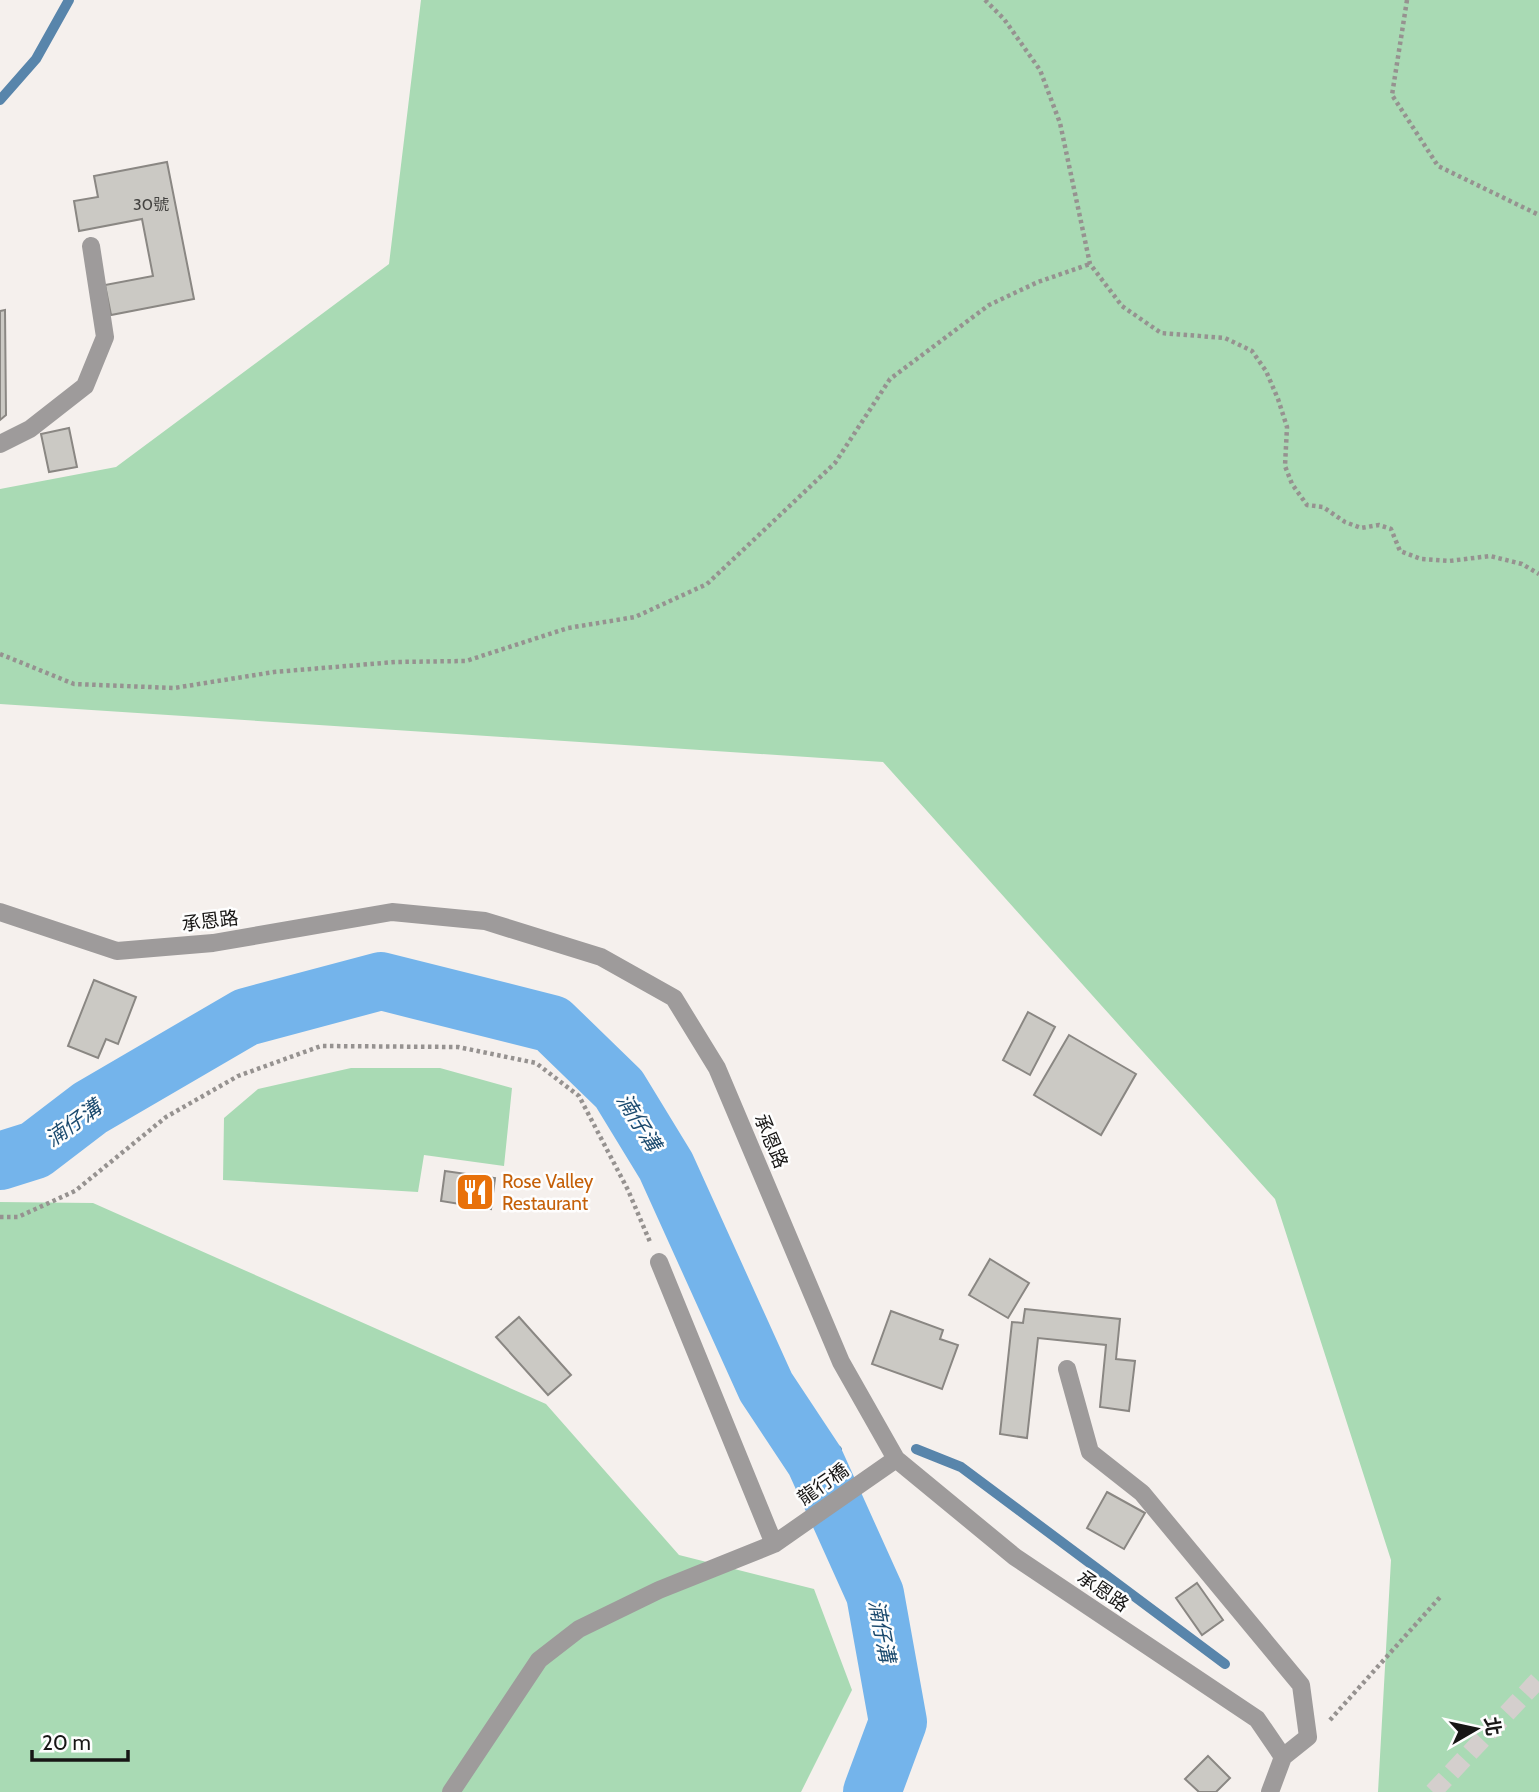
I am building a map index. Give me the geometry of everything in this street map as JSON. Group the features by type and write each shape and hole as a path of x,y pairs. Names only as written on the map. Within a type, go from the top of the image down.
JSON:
{"street":[{"path":"0,444 30,429 85,386 105,337 91,246"},
{"name":"承恩路","path":"0,912 117,951 213,943 392,912 485,921 601,957 674,998 718,1068 841,1362 896,1459 1015,1557 1257,1719 1283,1757"},
{"path":"659,1262 774,1544"},
{"path":"1067,1368 1090,1452 1142,1493 1301,1685 1308,1737 1283,1757 1270,1792"},
{"name":"龍行橋","path":"452,1792 539,1660 579,1629 659,1590 774,1544 896,1459"}],"path":[{"path":"985,0 1004,19 1040,70 1060,123 1090,264 1122,306 1161,333 1225,338 1252,351 1266,371 1284,417 1287,427 1285,466 1292,484 1307,505 1323,508 1345,522 1361,528 1379,525 1391,529 1400,551 1421,559 1449,561 1490,556 1522,564 1539,574"},
{"path":"1407,0 1392,96 1438,166 1539,215"},
{"path":"0,654 74,684 174,688 274,672 395,662 466,661 568,628 635,617 707,584 835,463 891,379 989,305 1038,282 1090,264"},
{"path":"0,1217 18,1217 75,1191 166,1116 237,1076 321,1046 458,1046 536,1063 579,1096 628,1190 659,1262"},
{"path":"1308,1737 1323,1728 1442,1595"}],"green space":[{"path":"421,0 1539,0 1539,1792 1378,1792 1391,1560 1275,1199 883,762 0,704 0,489 116,467 389,264"},
{"path":"351,1068 440,1068 512,1088 504,1166 424,1155 418,1192 223,1180 224,1118 258,1089"},
{"path":"0,1202 93,1203 546,1404 679,1555 814,1589 852,1690 801,1792 0,1792"}],"building":[{"path":"167,162 194,299 111,315 105,285 153,276 142,219 79,231 74,201 98,197 94,176"},
{"path":"5,310 6,415 0,420 0,311"},
{"path":"69,428 77,467 49,472 41,434"},
{"path":"94,980 136,997 118,1044 106,1039 98,1058 68,1046"},
{"path":"1028,1012 1055,1027 1030,1075 1003,1060"},
{"path":"1069,1035 1136,1074 1101,1135 1034,1095"},
{"path":"445,1171 495,1178 491,1209 441,1201"},
{"path":"990,1259 1029,1283 1008,1318 969,1295"},
{"path":"1025,1309 1120,1319 1116,1359 1135,1361 1129,1411 1100,1407 1106,1345 1038,1338 1027,1438 1000,1434 1012,1322 1023,1323"},
{"path":"891,1311 943,1330 940,1339 958,1345 942,1389 872,1364"},
{"path":"519,1317 571,1375 548,1395 496,1337"},
{"path":"1107,1492 1145,1513 1124,1549 1087,1528"},
{"path":"1197,1583 1223,1620 1202,1635 1176,1598"},
{"path":"1208,1756 1230,1778 1216,1792 1199,1792 1185,1779"}],"waterway":[{"path":"0,100 36,59 69,0"},
{"name":"湳仔溝","path":"0,1161 35,1150 90,1108 246,1017 381,981 552,1024 619,1089 666,1166 766,1387 815,1461 875,1594 898,1722 872,1792"},
{"path":"916,1449 961,1467 1225,1664"},
{"path":"815,1461 837,1450"}],"tunnel":[{"path":"1433,1792 1539,1679"}],"place":[{"name":"Rose Valley Restaurant","path":"475,1192"}]}
